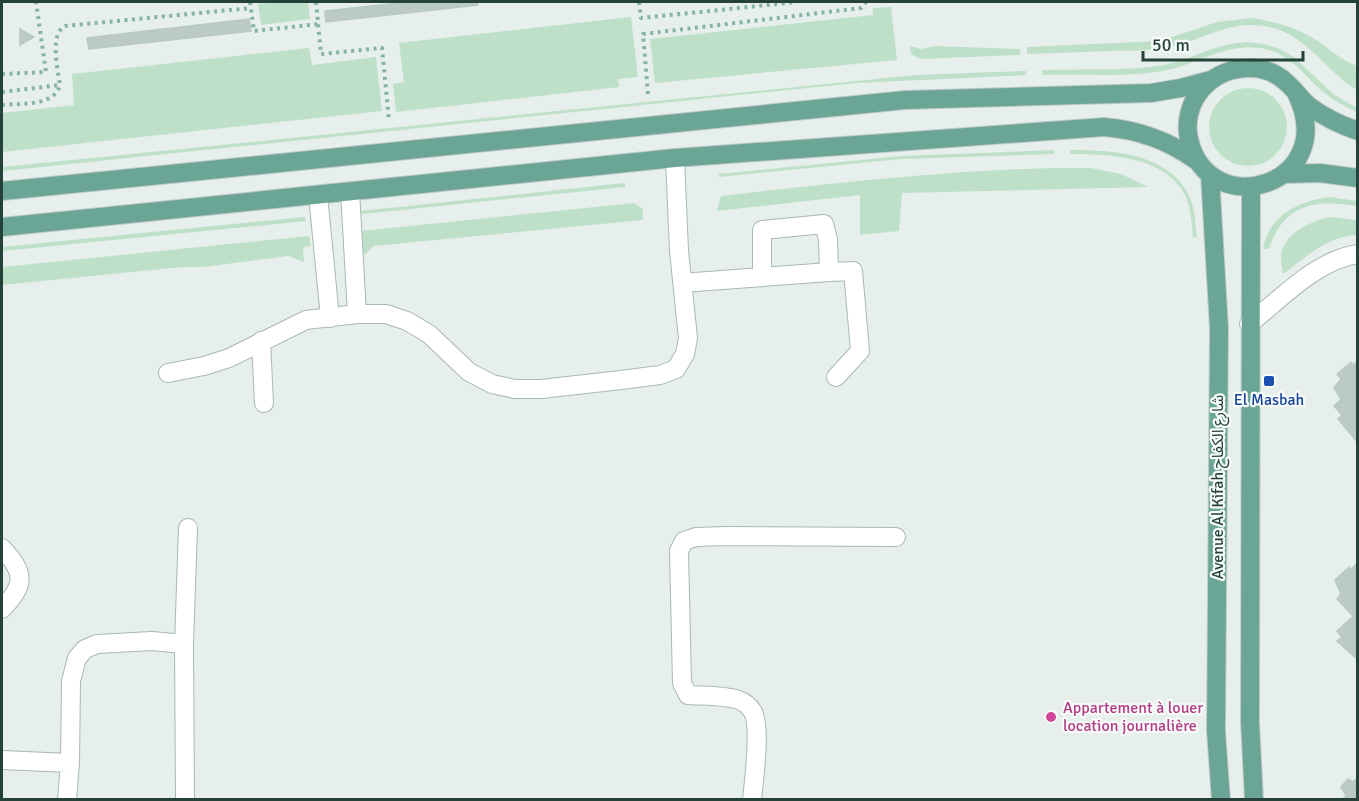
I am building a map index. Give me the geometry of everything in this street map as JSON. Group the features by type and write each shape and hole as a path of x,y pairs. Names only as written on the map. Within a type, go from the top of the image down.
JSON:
{"main road":[{"path":"1197,161 1187,133 1192,103 1200,90 1211,80 1225,71 1241,68 1258,69 1273,74 1287,83 1297,95 1324,116 1358,131"},
{"path":"2,191 905,100 1151,93 1211,80"},
{"path":"2,227 675,158 1104,127 1153,136 1184,151 1210,175 1223,182 1251,187 1268,183 1284,174 1301,152 1306,124 1297,95"},
{"path":"1284,174 1320,173 1358,178"},
{"name":"Avenue Al Kifah شارع الكفاح","path":"1210,175 1219,328 1216,731 1221,800"},
{"name":"Avenue Al Kifah شارع الكفاح","path":"1251,187 1250,710 1254,800"}],"street":[{"path":"168,373 229,358 306,320 357,314 386,314 407,321 429,334 469,372 492,384 515,389 541,390 660,375 676,369 685,354 687,338 675,158"},
{"path":"350,191 357,314"},
{"path":"318,195 330,318"},
{"path":"762,277 762,230 824,224 828,240 829,272"},
{"path":"1249,324 1322,266 1338,258 1358,254"},
{"path":"682,283 853,271 860,351 836,377"},
{"path":"261,341 264,403"},
{"path":"185,800 184,644 188,528"},
{"path":"752,800 756,741 755,719 752,710 741,700 720,696 688,695 682,683 679,552 684,541 696,537 726,536 896,537"},
{"path":"2,548 19,569 20,578 18,589 2,609"},
{"path":"67,800 71,681 77,658 85,649 97,644 152,641 184,644"},
{"path":"2,760 70,763"}],"path":[{"path":"2,74 46,72 36,2"},
{"path":"250,2 254,31 318,24"},
{"path":"316,2 321,54 382,48 389,120"},
{"path":"639,2 641,18 797,2"},
{"path":"648,94 643,34 861,8 866,2"},
{"path":"2,105 48,100 58,92 60,85 55,39 58,32 65,26 251,8"},
{"path":"2,92 60,85"}],"green space":[{"path":"308,2 310,19 261,25 258,4"},
{"path":"891,7 897,60 655,83 650,39 873,15 873,8"},
{"path":"631,17 638,77 618,79 619,87 396,112 393,84 404,82 399,43"},
{"path":"1252,18 1302,32 1357,66 1357,90 1338,76 1303,43 1282,31 1265,26 1234,27 1159,49 1027,54 1027,47 1160,41 1217,22"},
{"path":"1248,42 1280,49 1294,57 1333,94 1357,108 1357,112 1326,94 1280,54 1257,48 1228,50 1172,69 1143,74 1042,75 1042,70 1158,66 1225,45"},
{"path":"910,46 922,49 934,46 1020,49 1020,55 921,59 911,54"},
{"path":"309,48 312,65 376,57 382,111 2,152 2,113 74,105 72,74"},
{"path":"1026,71 1026,75 856,83 2,171 2,167 916,75"},
{"path":"1248,88 1263,91 1276,99 1284,112 1287,127 1284,142 1276,155 1263,163 1248,166 1233,163 1220,155 1212,142 1209,127 1212,112 1220,99 1233,91"},
{"path":"1055,150 1054,154 901,159 719,177 719,174 902,156"},
{"path":"1070,150 1102,151 1135,156 1165,169 1177,179 1190,197 1197,237 1193,238 1186,197 1177,183 1165,173 1135,160 1101,155 1070,154"},
{"path":"1091,168 1121,174 1148,187 902,193 899,231 860,235 860,195 717,211 721,196 952,173"},
{"path":"625,183 625,187 362,214 361,211"},
{"path":"1330,197 1357,201 1357,206 1328,203 1302,208 1283,222 1269,249 1263,249 1271,227 1287,212 1308,202"},
{"path":"634,203 643,209 643,220 374,246 364,255 361,231"},
{"path":"305,217 306,221 2,251 2,247"},
{"path":"1330,217 1357,220 1357,235 1326,243 1283,274 1281,252 1290,237 1309,224"},
{"path":"309,236 311,246 303,247 304,262 288,256 203,267 182,267 2,285 2,267"}],"building":[{"path":"409,2 477,2 478,5 326,22 325,11"},
{"path":"249,19 251,31 89,49 87,38"},
{"path":"20,29 34,37 20,45"},
{"path":"1358,361 1358,406 1355,408 1344,397 1341,399 1334,388 1341,379 1337,374 1351,362 1353,365"},
{"path":"1344,397 1355,408 1358,406 1358,443 1338,419 1342,415 1334,406"},
{"path":"1358,563 1358,615 1353,616 1337,599 1341,594 1335,580 1349,567 1350,570"},
{"path":"1358,612 1358,660 1337,641 1342,637 1337,631"},
{"path":"1358,777 1358,800 1343,800 1346,795 1341,787 1348,779 1353,782"}],"place":[{"name":"El Masbah","path":"1269,381"},
{"name":"Appartement à louer location journalière","path":"1051,717"}]}
